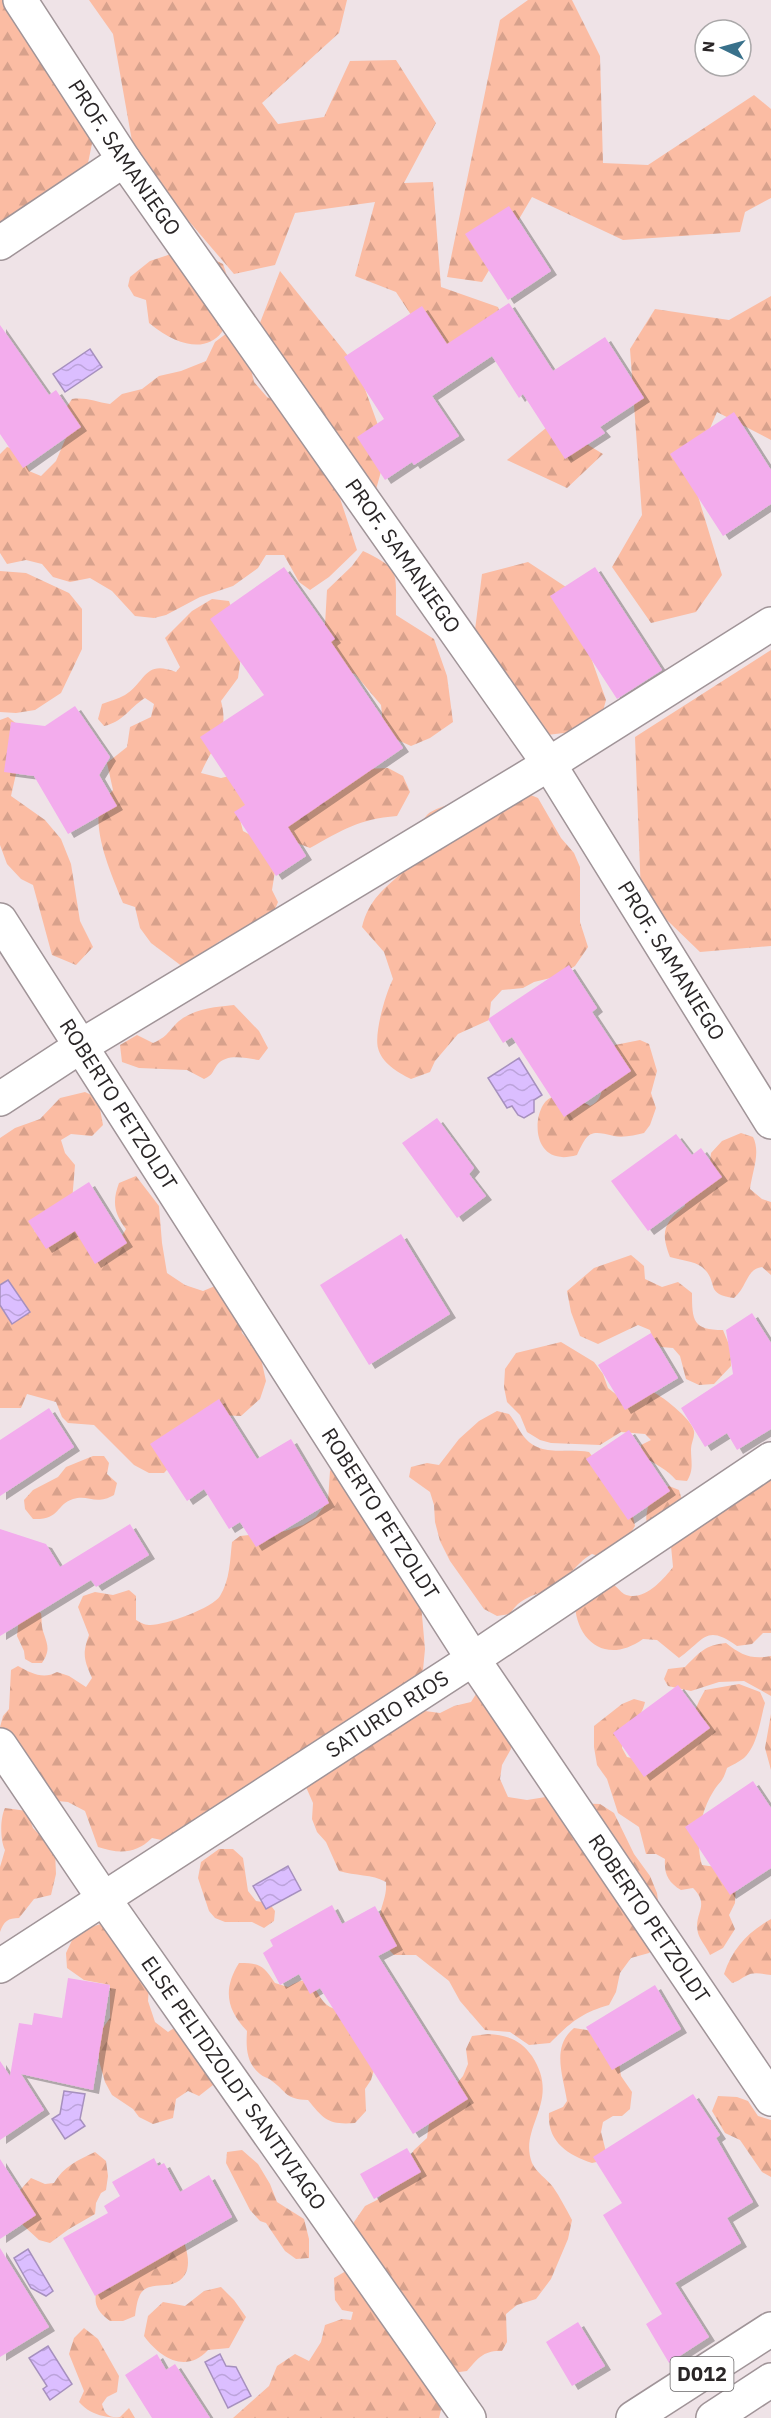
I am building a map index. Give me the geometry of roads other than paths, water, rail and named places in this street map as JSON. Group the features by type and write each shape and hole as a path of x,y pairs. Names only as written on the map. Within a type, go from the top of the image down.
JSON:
{"street":[{"name":"PROF. SAMANIEGO","path":"20,0 124,160 549,764 771,1122"},
{"path":"0,243 124,160"},
{"path":"0,1100 81,1046 549,764 771,624"},
{"name":"ROBERTO PETZOLDT","path":"0,920 473,1659 771,2099"},
{"name":"SATURIO RIOS","path":"0,1966 473,1659 771,1459"},
{"name":"ELSE PELTDZOLDT SANTIVIAGO","path":"0,1745 104,1899 469,2418"},
{"name":"D012","path":"633,2418 771,2330"},
{"name":"D012","path":"713,2418 771,2380"}],"water":[{"path":"90,349 102,367 65,392 53,374"},
{"path":"519,1058 542,1095 534,1100 534,1112 524,1118 518,1115 512,1106 507,1108 488,1078"},
{"path":"8,1280 30,1312 12,1324 0,1305 0,1285"},
{"path":"288,1866 301,1890 266,1909 253,1886"},
{"path":"64,2091 85,2094 80,2119 85,2126 65,2139 52,2119 60,2114"},
{"path":"28,2249 53,2291 46,2296 31,2288 14,2258"},
{"path":"48,2346 72,2384 50,2400 43,2389 47,2386 29,2358"},
{"path":"220,2354 226,2366 236,2367 251,2396 228,2408 205,2362"}]}
